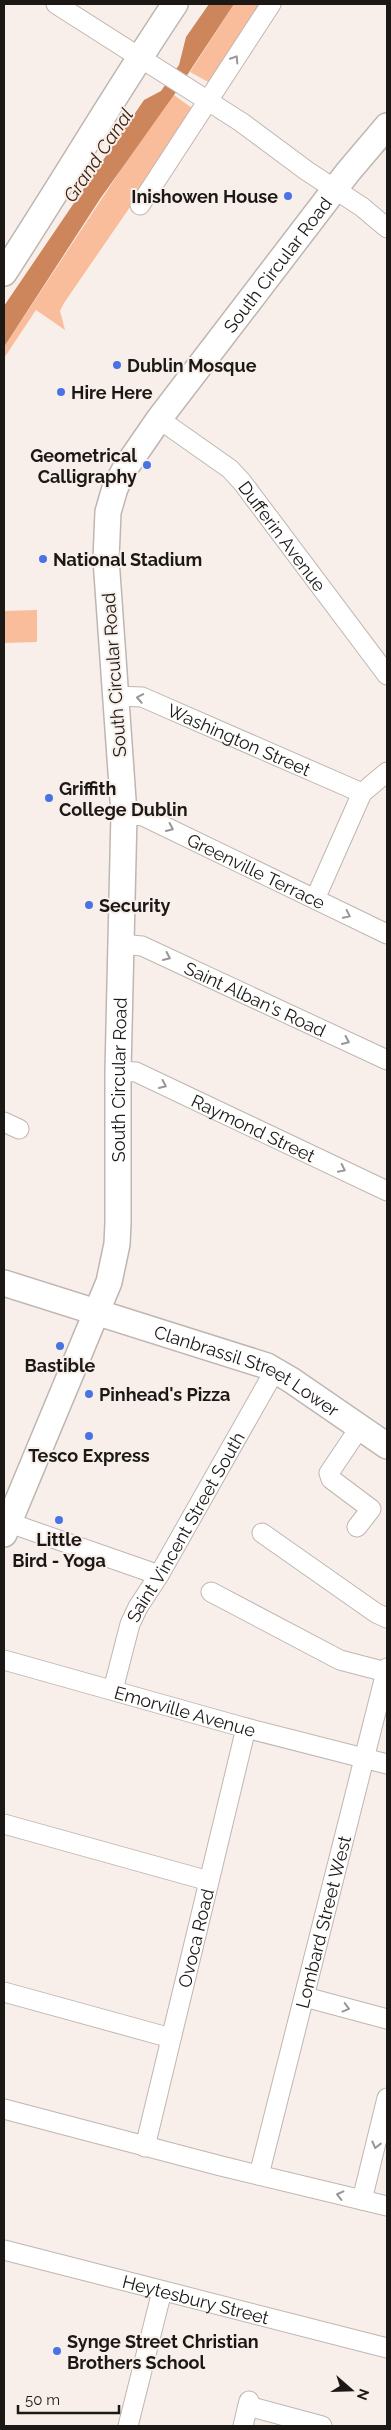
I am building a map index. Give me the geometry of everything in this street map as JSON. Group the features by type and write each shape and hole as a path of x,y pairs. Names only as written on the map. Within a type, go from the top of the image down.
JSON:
{"main road":[{"path":"4,273 145,59 175,4"},
{"name":"South Circular Road","path":"5,1526 109,1282 117,1244 118,1071 124,814 106,559 108,512 115,488 126,467 159,419 334,189 387,126"},
{"name":"Clanbrassil Street Lower","path":"4,1284 276,1370 387,1446"}],"street":[{"path":"56,4 205,98 387,228"},
{"path":"140,206 205,98 271,4"},
{"name":"Dufferin Avenue","path":"159,419 230,469 242,482 387,675"},
{"name":"Washington Street","path":"116,696 142,697 362,793"},
{"path":"314,899 362,793 387,772"},
{"name":"Greenville Terrace","path":"124,814 143,816 387,934"},
{"name":"Saint Alban's Road","path":"121,944 142,946 387,1060"},
{"name":"Raymond Street","path":"118,1071 136,1072 387,1191"},
{"name":"Saint Vincent Street South","path":"113,1690 130,1624 138,1607 159,1575 276,1370"},
{"path":"357,1527 371,1509 331,1479 329,1473 360,1427"},
{"path":"5,1526 159,1575"},
{"path":"262,1533 376,1613 387,1618"},
{"path":"211,1592 340,1660 387,1670"},
{"name":"Emorville Avenue","path":"4,1660 246,1728 387,1764"},
{"name":"Lombard Street West","path":"259,2175 387,1670"},
{"name":"Ovoca Road","path":"145,2147 246,1728"},
{"path":"4,1824 209,1881"},
{"path":"4,1992 171,2038"},
{"path":"305,1997 387,2019"},
{"path":"362,2200 387,2098"},
{"path":"4,2110 145,2147 387,2206"},
{"name":"Heytesbury Street","path":"4,2250 387,2348"},
{"path":"128,2426 162,2291"},
{"path":"243,2426 249,2403 322,2426"}],"shaded area":[{"path":"209,4 234,4 174,95 100,199 4,347 4,306 144,100 161,91 179,65 186,37"},
{"path":"234,4 261,4 228,52 228,62 212,84 190,72"},
{"path":"174,95 196,111 64,303 60,311 65,330 36,310 4,358 4,347 126,162"},
{"path":"37,610 37,642 4,643 4,611"}],"place":[{"name":"Inishowen House","path":"288,196"},
{"name":"Dublin Mosque","path":"117,365"},
{"name":"Hire Here","path":"61,392"},
{"name":"Geometrical Calligraphy","path":"147,465"},
{"name":"National Stadium","path":"43,559"},
{"name":"Griffith College Dublin","path":"49,798"},
{"name":"Security","path":"89,905"},
{"name":"Bastible","path":"60,1346"},
{"name":"Pinhead's Pizza","path":"89,1394"},
{"name":"Tesco Express","path":"89,1436"},
{"name":"Little Bird - Yoga","path":"59,1520"},
{"name":"Synge Street Christian Brothers School","path":"57,2351"}],"water label":[{"name":"Grand Canal","path":"98,155"}]}
